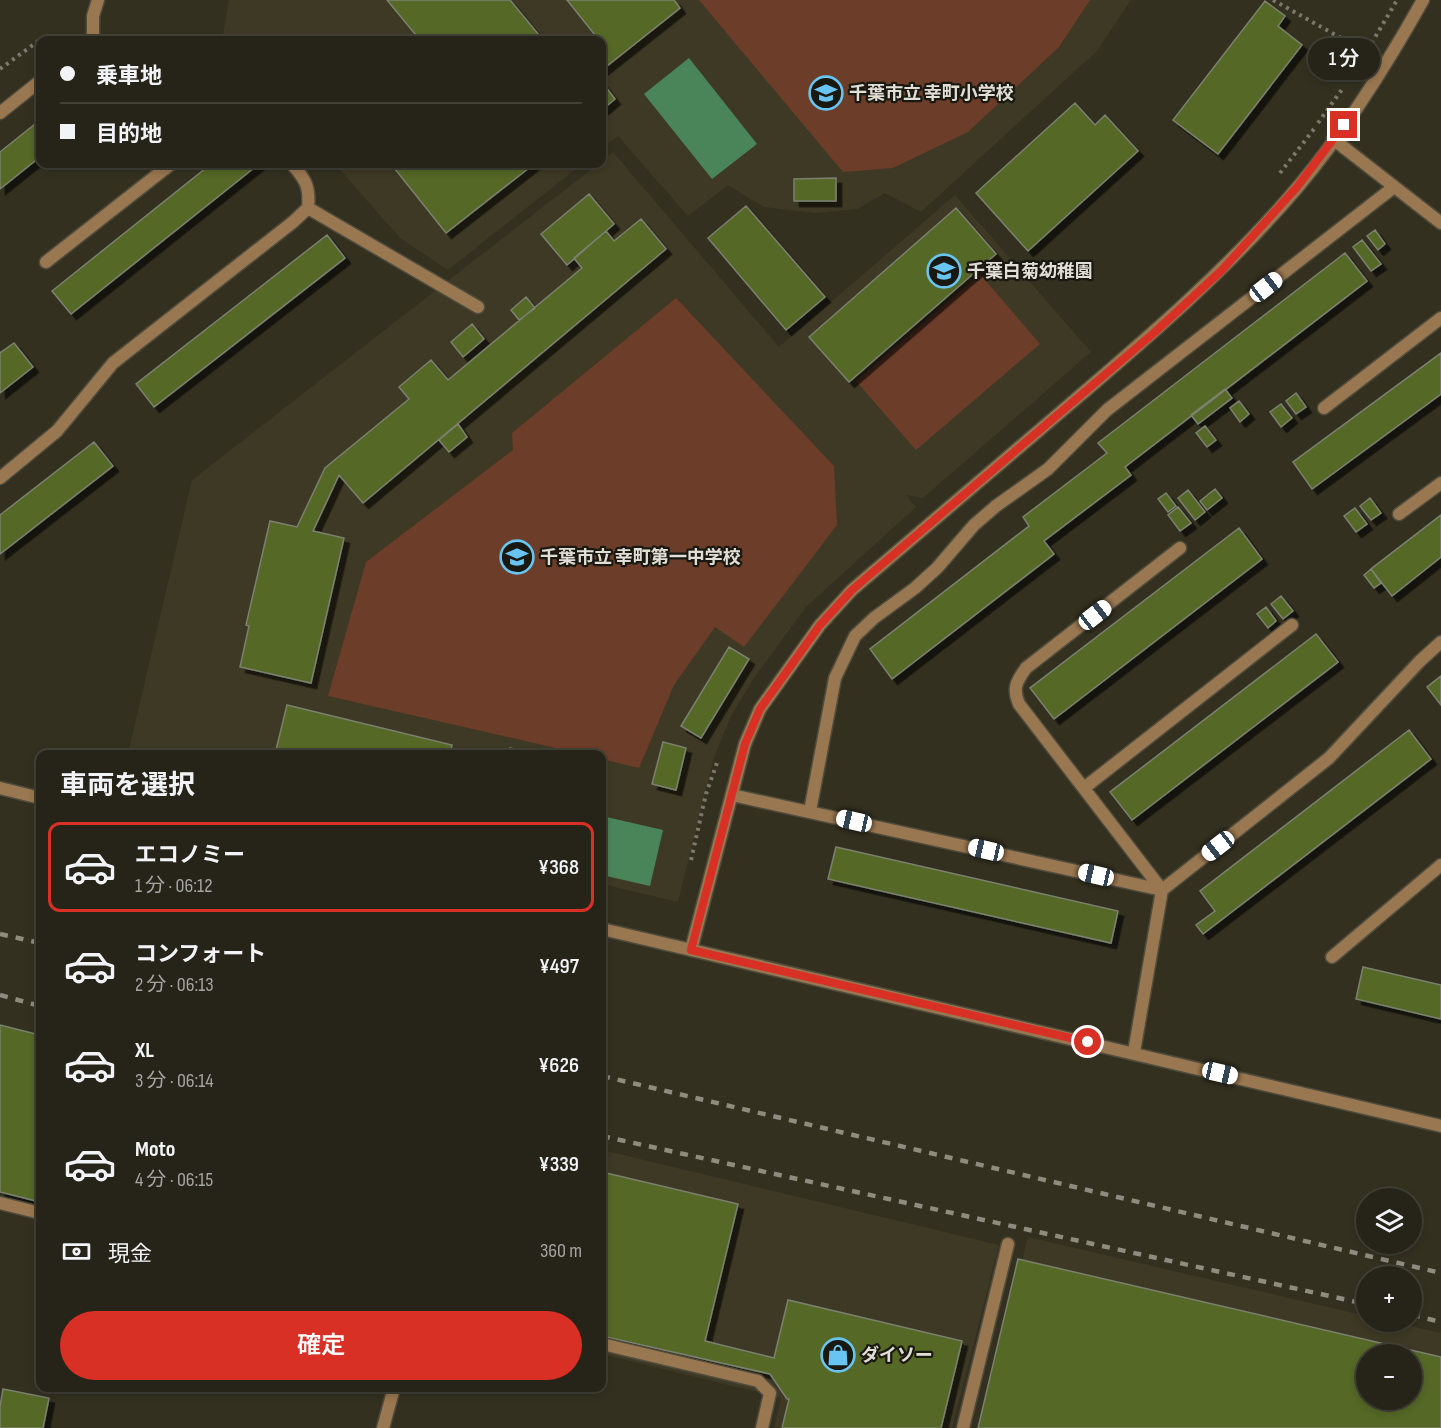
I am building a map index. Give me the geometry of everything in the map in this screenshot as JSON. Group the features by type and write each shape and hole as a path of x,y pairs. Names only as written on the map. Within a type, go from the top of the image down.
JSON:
{"street":[{"path":"93,36 93,16 98,0"},
{"path":"691,950 745,744 760,709 820,625 852,590 1155,332 1222,270 1297,187 1333,140 1389,62 1423,0"},
{"path":"0,113 36,84"},
{"path":"1333,140 1441,223"},
{"path":"46,262 166,168"},
{"path":"0,478 57,431 113,363 308,208 310,191 296,168"},
{"path":"810,811 836,678 855,636 937,568 974,525 996,506 1048,469 1107,410 1394,187"},
{"path":"308,208 478,307"},
{"path":"1324,408 1441,318"},
{"path":"1399,514 1441,483"},
{"path":"1162,890 1019,704 1015,694 1017,681 1026,668 1180,548"},
{"path":"1084,788 1292,625"},
{"path":"1134,1052 1162,890 1329,758 1420,661 1441,642"},
{"path":"0,788 36,797"},
{"path":"732,795 1162,890"},
{"path":"1332,957 1441,865"},
{"path":"606,930 1134,1052 1441,1126"},
{"path":"0,1203 36,1212"},
{"path":"963,1428 1008,1244"},
{"path":"606,1345 758,1381 770,1393 762,1428"},
{"path":"383,1428 392,1392"}],"path":[{"path":"1274,0 1366,52"},
{"path":"0,69 36,43"}],"shaded area":[{"name":"千葉市立 幸町小学校","path":"229,0 1131,0 1097,51 921,212 885,193 858,209 815,213 764,207 728,185 688,216 618,136 606,145 606,36 223,35"},
{"path":"699,0 1090,0 1059,47 968,132 893,168 843,172"},
{"path":"689,58 757,144 712,179 644,94"},
{"name":"千葉市立 幸町第一中学校","path":"613,152 779,347 955,195 1091,352 923,498 906,495 916,507 806,607 754,678 731,716 714,757 678,902 606,885 606,750 129,750 192,480 593,168 606,168 606,158"},
{"path":"339,168 577,168 448,270 400,238"},
{"path":"980,274 1040,344 916,450 856,381"},
{"path":"676,298 834,466 837,525 744,647 715,627 674,685 639,768 606,760 606,750 564,750 328,696 366,562 513,450 512,433"},
{"path":"606,817 663,830 650,886 606,876"},
{"path":"606,1151 999,1245 952,1428 774,1428 781,1398 606,1355"},
{"path":"1028,1237 1356,1314 1356,1332 1422,1332 1422,1329 1441,1333 1441,1428 980,1428"}],"building":[{"path":"387,0 510,0 539,35 538,36 417,36"},
{"path":"567,0 674,0 680,8 606,67 606,36 596,36"},
{"path":"1265,1 1285,16 1278,26 1302,45 1218,154 1173,120"},
{"path":"606,87 615,99 606,107"},
{"path":"1075,103 1095,125 1105,115 1138,151 1028,251 976,193"},
{"path":"36,123 36,160 0,189 0,152"},
{"path":"206,168 254,168 71,314 52,291"},
{"path":"394,168 529,168 446,233"},
{"path":"836,178 836,201 794,201 794,179"},
{"path":"589,194 614,224 567,265 541,234"},
{"path":"746,206 825,297 786,330 708,238"},
{"path":"956,208 996,254 849,382 809,337"},
{"path":"641,219 666,249 363,503 339,475 313,531 344,538 311,683 240,667 249,626 246,625 270,521 297,527 325,468 409,399 399,387 431,360 448,380 582,268 574,258 606,231 614,241"},
{"path":"1375,230 1385,244 1378,250 1367,236"},
{"path":"327,235 345,258 154,407 136,384"},
{"path":"1362,240 1381,264 1371,271 1353,247"},
{"path":"1345,253 1367,281 1125,467 1131,475 1044,541 1054,554 892,679 870,649 1029,526 1023,517 1107,453 1098,443"},
{"path":"526,297 535,308 519,320 511,310"},
{"path":"472,324 484,339 463,357 451,342"},
{"path":"14,343 33,367 0,393 0,353"},
{"path":"1441,353 1441,394 1312,489 1293,462"},
{"path":"1225,389 1232,398 1198,424 1191,415"},
{"path":"1296,393 1306,407 1296,414 1286,401"},
{"path":"1239,401 1249,414 1240,422 1230,408"},
{"path":"1281,404 1292,418 1281,427 1270,412"},
{"path":"458,424 467,437 449,452 439,440"},
{"path":"1205,426 1216,440 1207,447 1196,433"},
{"path":"94,442 113,466 0,554 0,515"},
{"path":"1215,489 1222,498 1207,510 1200,501"},
{"path":"1188,490 1205,512 1195,520 1178,498"},
{"path":"1166,493 1176,506 1168,512 1158,499"},
{"path":"1370,498 1381,513 1371,520 1360,506"},
{"path":"1178,507 1191,523 1180,531 1168,515"},
{"path":"1355,508 1367,524 1356,532 1344,516"},
{"path":"1441,515 1441,557 1392,596 1371,569"},
{"path":"1239,528 1262,559 1054,719 1030,688"},
{"path":"1371,569 1381,583 1374,588 1364,575"},
{"path":"1281,596 1293,611 1283,619 1271,604"},
{"path":"1266,607 1276,621 1268,628 1257,614"},
{"path":"1316,634 1338,662 1132,820 1110,792"},
{"path":"729,647 749,659 701,738 681,726"},
{"path":"1441,676 1441,705 1427,687"},
{"path":"287,705 452,745 451,750 276,750"},
{"path":"1409,730 1431,759 1203,934 1196,925 1215,911 1200,891"},
{"path":"663,742 686,748 676,790 652,784"},
{"path":"836,847 1118,911 1111,943 828,879"},
{"path":"1363,967 1441,985 1441,1019 1356,999"},
{"path":"0,1025 36,1034 36,1201 0,1192"},
{"path":"606,1173 738,1204 705,1341 774,1358 788,1300 962,1341 941,1428 782,1428 789,1399 770,1374 606,1337"},
{"path":"1018,1259 1385,1344 1356,1344 1356,1410 1422,1410 1422,1353 1441,1357 1441,1428 978,1428"},
{"path":"3,1389 49,1398 43,1428 0,1428"}],"railway":[{"path":"0,934 36,942"},
{"path":"0,995 36,1005"},
{"path":"606,1077 1441,1273"},
{"path":"606,1137 1356,1302"},
{"path":"1422,1317 1441,1322"}],"place":[{"name":"千葉市立 幸町小学校","path":"826,93"},
{"name":"千葉白菊幼稚園","path":"944,271"},
{"name":"千葉市立 幸町第一中学校","path":"517,557"},
{"name":"ダイソー","path":"838,1355"}],"route":[{"path":"1088,1042 691,950 745,744 760,709 782,675 820,625 852,590 1155,332 1222,270 1297,187 1344,125"}]}
